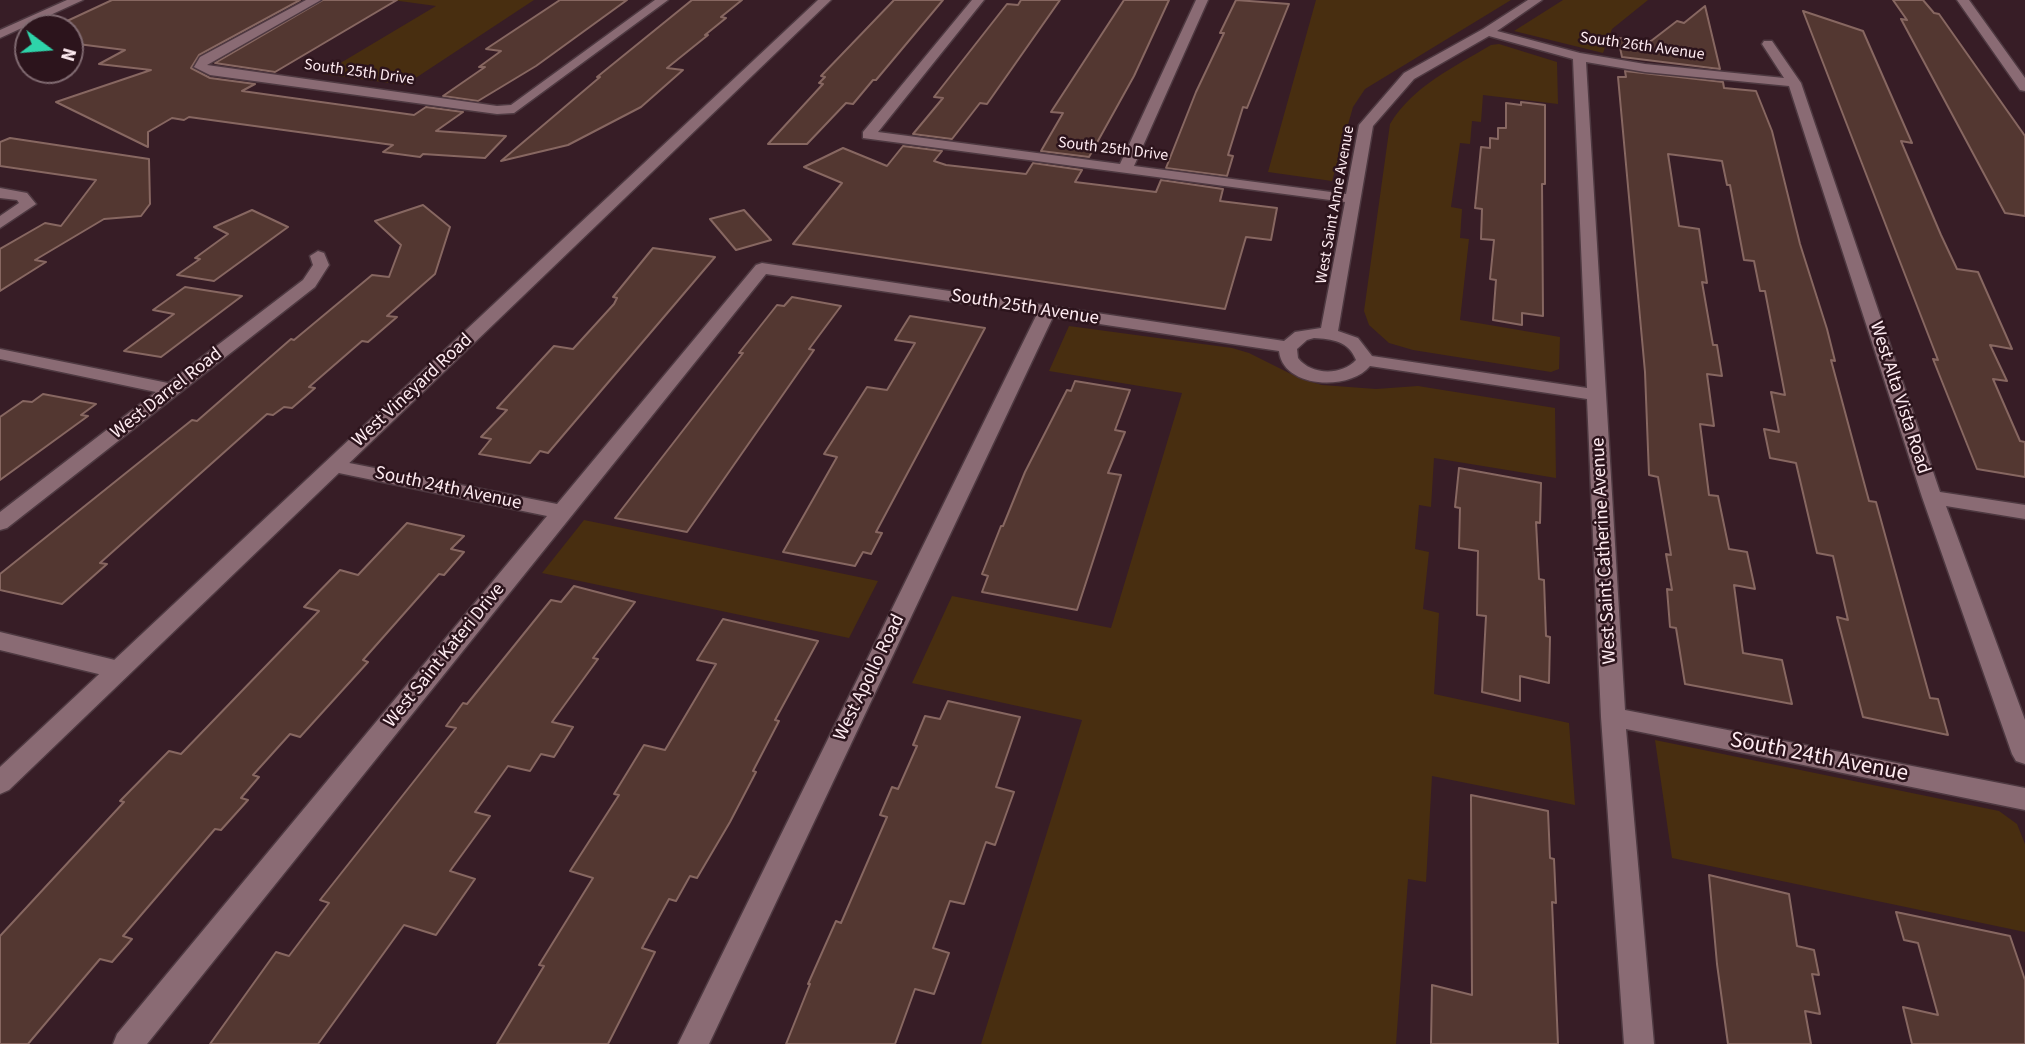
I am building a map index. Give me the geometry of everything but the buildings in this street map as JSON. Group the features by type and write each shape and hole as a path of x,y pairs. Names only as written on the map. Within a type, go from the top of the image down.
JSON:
{"street":[{"path":"0,34 77,0"},
{"name":"South 25th Drive","path":"315,0 204,60 200,67 210,71 497,110 514,108 662,0"},
{"name":"West Vineyard Road","path":"0,783 825,0"},
{"name":"South 25th Drive","path":"978,0 868,135 1353,199"},
{"path":"1125,169 1202,0"},
{"name":"West Saint Anne Avenue","path":"1329,334 1366,125 1409,76 1535,0"},
{"path":"1963,0 2025,87"},
{"name":"South 26th Avenue","path":"1486,32 1579,57 1645,68 1794,83"},
{"name":"West Alta Vista Road","path":"1768,44 1794,83 1932,497 2025,754"},
{"name":"West Saint Catherine Avenue","path":"1579,57 1613,717 1639,1044"},
{"path":"0,193 22,197 28,204 0,223"},
{"name":"West Darrel Road","path":"0,523 309,283 321,265 318,256"},
{"name":"South 25th Avenue","path":"762,268 1288,347"},
{"name":"West Saint Kateri Drive","path":"128,1044 762,268"},
{"name":"West Apollo Road","path":"693,1044 1047,311"},
{"path":"1329,334 1355,344 1363,351 1365,360 1361,368 1352,374 1323,376 1296,366 1289,358 1288,347 1301,336 1329,334"},
{"path":"0,354 173,390"},
{"path":"1365,360 1597,395"},
{"name":"South 24th Avenue","path":"334,466 561,512"},
{"path":"1932,497 2025,512"},
{"path":"0,641 119,670"},
{"name":"South 24th Avenue","path":"1613,717 2025,799"}],"shaded area":[{"path":"392,0 534,0 405,85 322,74 436,6"},
{"path":"1316,0 1511,0 1365,89 1353,107 1332,181 1268,172"},
{"path":"1563,0 1648,0 1612,29 1603,53 1514,31"},
{"path":"1499,44 1557,62 1558,104 1483,95 1481,122 1472,121 1470,144 1460,143 1451,207 1462,209 1460,238 1469,239 1460,320 1560,337 1559,369 1551,372 1413,350 1389,343 1369,325 1364,311 1390,124 1410,99 1435,78 1491,45"},
{"path":"1069,326 1232,348 1249,353 1301,379 1322,385 1376,389 1418,386 1555,408 1556,478 1434,458 1431,507 1419,505 1415,549 1429,552 1423,609 1439,613 1434,694 1569,723 1575,805 1432,776 1426,882 1408,879 1396,1044 981,1044 1082,720 912,683 952,596 1111,628 1182,393 1049,371"},
{"path":"584,520 878,581 849,638 542,573"},
{"path":"1655,740 1999,811 2017,824 2025,844 2025,932 1672,858"}]}
